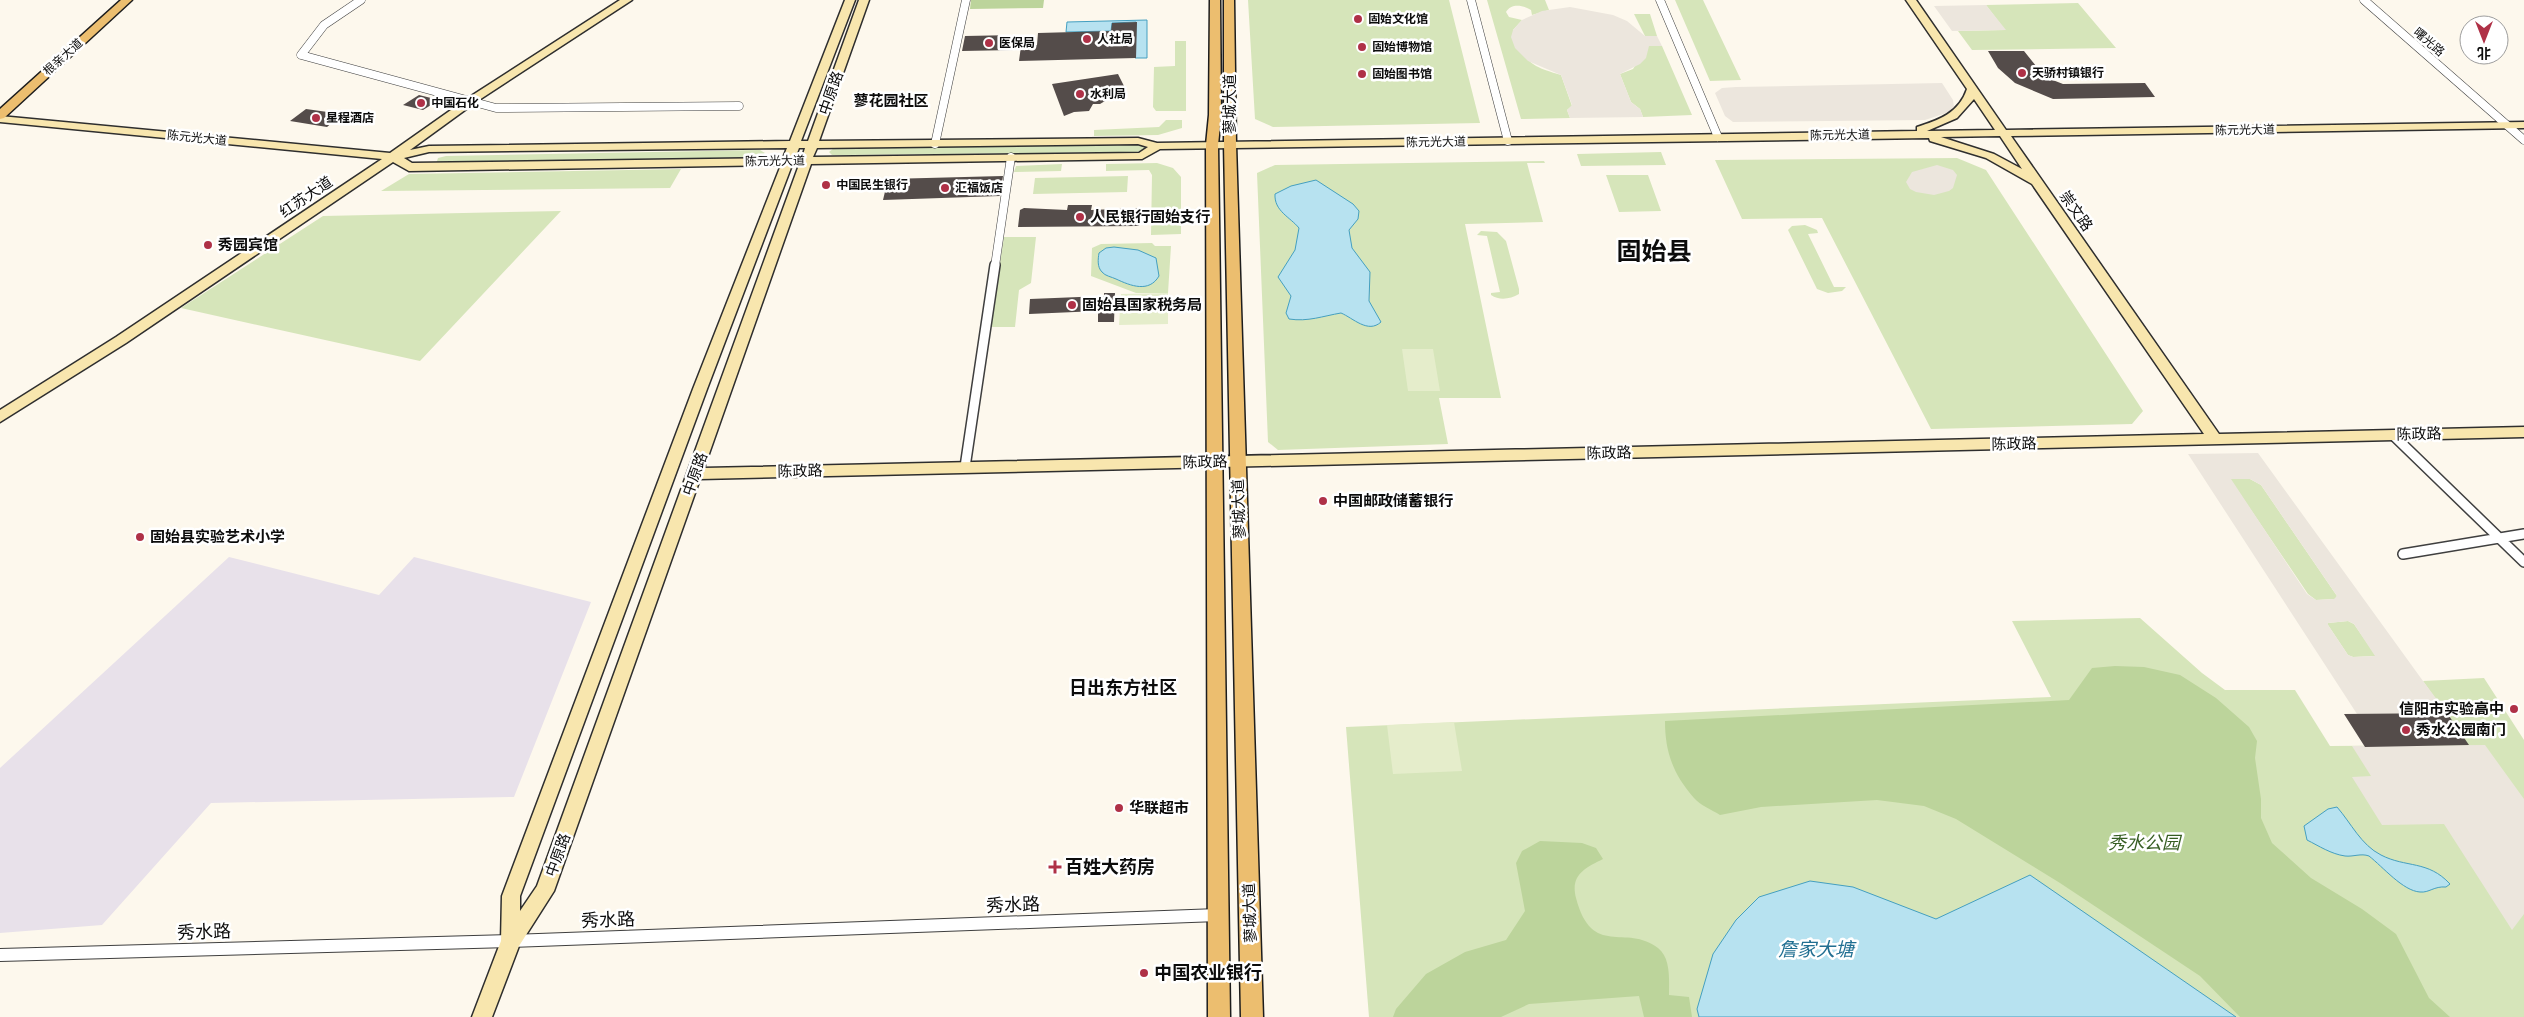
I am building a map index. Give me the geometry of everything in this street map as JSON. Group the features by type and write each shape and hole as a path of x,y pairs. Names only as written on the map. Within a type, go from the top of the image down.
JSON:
{"main road":[{"name":"根亲大道","path":"0,114 127,0"},
{"name":"红苏大道","path":"0,417 121,340 394,157 472,100 627,0"},
{"name":"中原路","path":"511,941 511,896 700,389 796,145 850,0"},
{"name":"中原路","path":"482,1017 511,941 545,892 864,0"},
{"name":"蓼城大道","path":"1215,0 1215,115 1212,145 1219,1017"},
{"name":"蓼城大道","path":"1229,0 1237,461 1252,1017"},
{"name":"崇文路","path":"1911,0 2215,439"},
{"path":"1908,134 1953,118 1971,96 1973,88"},
{"name":"陈元光大道","path":"0,119 394,157 429,149 1138,141 1157,146 2524,125"},
{"path":"1908,134 1972,149 1990,156 2037,182"},
{"name":"陈元光大道","path":"394,157 408,167 1142,156 1157,146"},
{"name":"陈政路","path":"695,474 2524,432"}],"street":[{"path":"361,0 324,25 300,55 496,108 739,106"},
{"path":"935,144 966,0"},
{"path":"1471,0 1508,141"},
{"path":"1660,0 1718,137"},
{"name":"曙光路","path":"2364,0 2524,140"},
{"path":"964,467 1011,157"},
{"path":"2393,435 2524,562"},
{"path":"2403,554 2524,534"},
{"name":"秀水路","path":"0,955 511,941 1218,915"}],"shaded area":[{"path":"1986,5 2006,30 1952,31 1934,6"},
{"path":"1570,7 1613,15 1627,21 1645,36 1657,36 1662,46 1649,46 1646,58 1640,64 1620,74 1631,102 1640,109 1643,117 1570,118 1567,110 1572,105 1561,75 1528,61 1515,48 1511,37 1513,30 1522,20 1542,11"},
{"path":"1942,83 1953,100 1954,107 1949,112 1925,120 1733,122 1725,116 1715,93 1722,88 1736,87"},
{"path":"1937,165 1953,170 1957,175 1953,188 1934,195 1910,189 1906,182 1912,172"},
{"path":"2258,453 2447,713 2357,714 2188,454","holes":["2231,479 2250,479 2261,485 2337,596 2334,599 2316,600 2307,594","2348,621 2354,624 2375,656 2353,657 2348,655 2328,625 2328,623"]},
{"path":"229,557 379,595 414,557 591,602 514,797 211,803 102,925 0,933 0,768"},
{"path":"2485,745 2524,799 2524,914 2512,930 2444,824 2382,825 2352,777 2371,776 2352,746"}],"green space":[{"path":"971,0 1044,0 1043,8 970,9"},
{"path":"1248,0 1449,0 1480,123 1273,127 1255,119"},
{"path":"1487,0 1545,0 1549,10 1532,15 1531,10 1514,6 1506,12 1509,17 1522,20 1513,30 1521,49 1529,61 1534,65 1561,75 1572,106 1567,110 1570,118 1521,119"},
{"path":"1675,0 1703,0 1741,80 1710,81"},
{"path":"2078,3 2116,48 1972,50 1958,31 2005,30 1986,5"},
{"path":"1634,14 1650,14 1657,36 1645,36"},
{"path":"1175,41 1186,41 1186,111 1156,111 1153,107 1154,67 1175,66"},
{"path":"1648,46 1662,46 1692,115 1643,117 1640,109 1631,102 1620,74 1633,69"},
{"path":"1166,120 1182,120 1182,128 1158,135 1094,136 1094,130 1159,127"},
{"path":"1136,144 1144,146 1144,149 1137,152 840,155 832,155 829,152 834,148"},
{"path":"760,150 765,153 757,159 436,164 438,158 446,156"},
{"path":"1661,152 1666,165 1581,166 1577,154"},
{"path":"1957,158 1986,170 2143,411 2132,424 1931,429 1822,218 1742,219 1715,160"},
{"path":"1544,161 1545,163 1527,163 1543,222 1465,224 1501,398 1439,398 1448,444 1278,450 1268,442 1257,173 1275,165"},
{"path":"1157,163 1173,168 1181,177 1181,234 1151,235 1152,175 1149,170 1106,171 1106,164"},
{"path":"1062,164 1061,171 1014,172 1016,166"},
{"path":"681,169 670,188 381,191 409,174"},
{"path":"1606,175 1648,175 1661,211 1619,212"},
{"path":"1128,176 1127,192 1033,194 1035,178"},
{"path":"561,211 420,361 181,308 323,216"},
{"path":"1805,225 1817,230 1818,233 1808,234 1834,287 1846,287 1842,291 1828,293 1817,289 1788,230 1792,226"},
{"path":"1481,231 1497,232 1506,241 1519,294 1505,299 1491,295 1491,293 1500,292 1487,236 1477,235"},
{"path":"1004,237 1036,237 1031,283 1019,290 1015,327 990,327"},
{"path":"1152,243 1155,246 1171,246 1168,293 1136,293 1091,276 1092,248 1101,244"},
{"path":"1168,293 1168,324 1119,325 1121,294"},
{"path":"1402,349 1433,349 1440,391 1408,391"},
{"path":"2230,479 2250,479 2261,485 2337,596 2335,599 2316,600 2308,594"},
{"name":"秀水公园","path":"2140,618 2202,673 2225,690 2295,690 2330,746 2468,745 2423,681 2484,678 2524,740 2524,1017 1369,1017 1346,727 2051,697 2012,621"},
{"path":"2348,621 2354,624 2376,656 2353,657 2348,655 2328,623"},
{"path":"2115,666 2144,667 2180,675 2216,698 2249,727 2257,741 2255,758 2261,799 2261,818 2272,843 2311,878 2362,909 2396,934 2429,998 2450,1017 2240,1017 2200,976 2060,883 1956,819 1924,806 1877,800 1761,807 1720,815 1699,803 1681,780 1669,753 1665,732 1665,721 2069,700 2092,668"},
{"path":"1454,722 1462,771 1393,774 1387,725"},
{"path":"1540,841 1582,843 1596,848 1603,859 1580,873 1575,883 1576,898 1583,917 1591,928 1601,934 1634,938 1646,941 1658,948 1667,963 1669,995 1689,997 1692,1017 1644,1017 1639,996 1529,1004 1501,1017 1393,1017 1396,1009 1426,974 1465,952 1506,940 1525,911 1516,863 1522,851"}],"water":[{"path":"1147,20 1147,58 1135,58 1136,22 1112,23 1111,31 1066,32 1067,22"},
{"path":"1316,180 1353,204 1359,211 1358,219 1349,230 1352,248 1370,272 1369,301 1381,322 1376,325 1366,326 1341,313 1303,320 1289,319 1286,313 1291,296 1278,277 1295,250 1299,228 1277,205 1275,194 1291,186"},
{"path":"1106,248 1138,250 1156,258 1159,276 1150,285 1134,286 1105,274 1100,270 1099,253"},
{"path":"2337,807 2362,840 2374,851 2390,859 2433,871 2450,884 2446,887 2426,892 2414,891 2393,878 2369,856 2340,855 2325,850 2307,840 2304,826 2328,809"},
{"name":"詹家大塘","path":"2030,875 2236,1017 1699,1017 1697,1009 1713,954 1736,920 1759,897 1810,881 1853,887 1936,919"}],"building":[{"name":"人社局","path":"1137,22 1136,58 1019,61 1021,46 1037,45 1038,33 1111,31 1112,23"},
{"name":"医保局","path":"1016,35 1014,50 962,51 965,36"},
{"name":"天骄村镇银行","path":"1988,51 2024,51 2045,77 2063,84 2145,83 2155,97 2053,99 2015,83 1998,68"},
{"name":"水利局","path":"1118,74 1124,86 1099,90 1110,98 1100,104 1093,104 1089,111 1074,112 1064,116 1052,84"},
{"name":"中国石化","path":"419,95 439,100 423,110 403,105"},
{"name":"星程酒店","path":"306,109 342,114 327,127 290,121"},
{"name":"汇福饭店","path":"1003,176 1000,196 883,200 888,179"},
{"name":"人民银行固始支行","path":"1068,205 1092,205 1091,210 1139,208 1142,210 1141,224 1138,226 1018,227 1020,210 1024,208 1067,210"},
{"name":"固始县国家税务局","path":"1104,293 1115,293 1114,322 1098,322 1098,311 1029,314 1030,299 1104,296"},
{"name":"秀水公园南门","path":"2447,713 2469,745 2365,747 2344,714"}],"place":[{"name":"固始文化馆","path":"1358,19"},
{"name":"人社局","path":"1087,39"},
{"name":"医保局","path":"989,43"},
{"name":"固始博物馆","path":"1362,47"},
{"name":"天骄村镇银行","path":"2022,73"},
{"name":"固始图书馆","path":"1362,74"},
{"name":"水利局","path":"1080,94"},
{"name":"中国石化","path":"421,103"},
{"name":"星程酒店","path":"316,118"},
{"name":"中国民生银行","path":"826,185"},
{"name":"汇福饭店","path":"945,188"},
{"name":"人民银行固始支行","path":"1080,217"},
{"name":"秀园宾馆","path":"208,245"},
{"name":"固始县国家税务局","path":"1072,305"},
{"name":"中国邮政储蓄银行","path":"1323,501"},
{"name":"固始县实验艺术小学","path":"140,537"},
{"name":"信阳市实验高中","path":"2514,709"},
{"name":"秀水公园南门","path":"2406,730"},
{"name":"华联超市","path":"1119,808"},
{"name":"百姓大药房","path":"1055,867"},
{"name":"中国农业银行","path":"1144,973"}],"district":[{"name":"蓼花园社区","path":"891,101"},
{"name":"固始县","path":"1654,251"},
{"name":"日出东方社区","path":"1123,688"}]}
